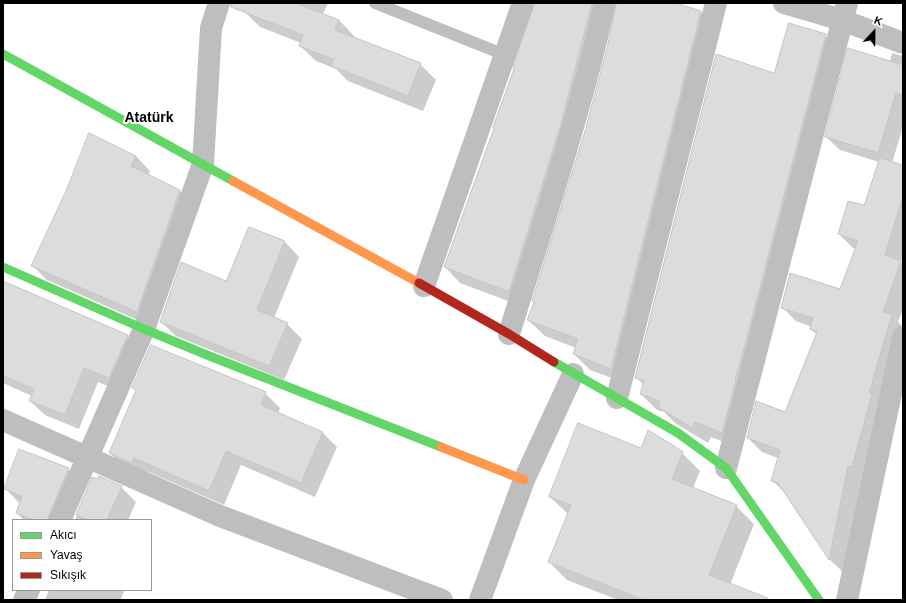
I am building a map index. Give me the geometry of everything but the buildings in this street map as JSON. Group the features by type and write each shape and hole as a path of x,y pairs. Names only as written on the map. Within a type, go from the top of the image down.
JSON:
{"street":[{"path":"60,519 144,329 204,164 211,28 219,3"},
{"path":"424,286 523,3"},
{"path":"509,334 568,145 605,3"},
{"path":"617,398 716,3"},
{"path":"784,3 845,12 903,43"},
{"path":"726,468 845,12"},
{"path":"3,54 424,286 509,334 573,374 678,433 726,468 811,596"},
{"path":"3,267 214,358 274,380 336,407 524,480"},
{"path":"847,600 903,337"},
{"path":"480,600 524,480 573,374"},
{"path":"3,420 220,516 442,600"},
{"path":"24,600 28,591"}],"lane":[{"path":"376,3 505,55"}],"traffic: fast":[{"path":"3,54 233,181"},
{"path":"3,267 207,355 441,447"},
{"path":"554,362 678,433 726,468 819,600"}],"traffic: slow":[{"path":"233,181 419,283"},
{"path":"441,447 524,480"}],"traffic: jam":[{"path":"419,283 509,334 554,362"}],"district":[{"name":"Atatürk","path":"149,118"}]}
